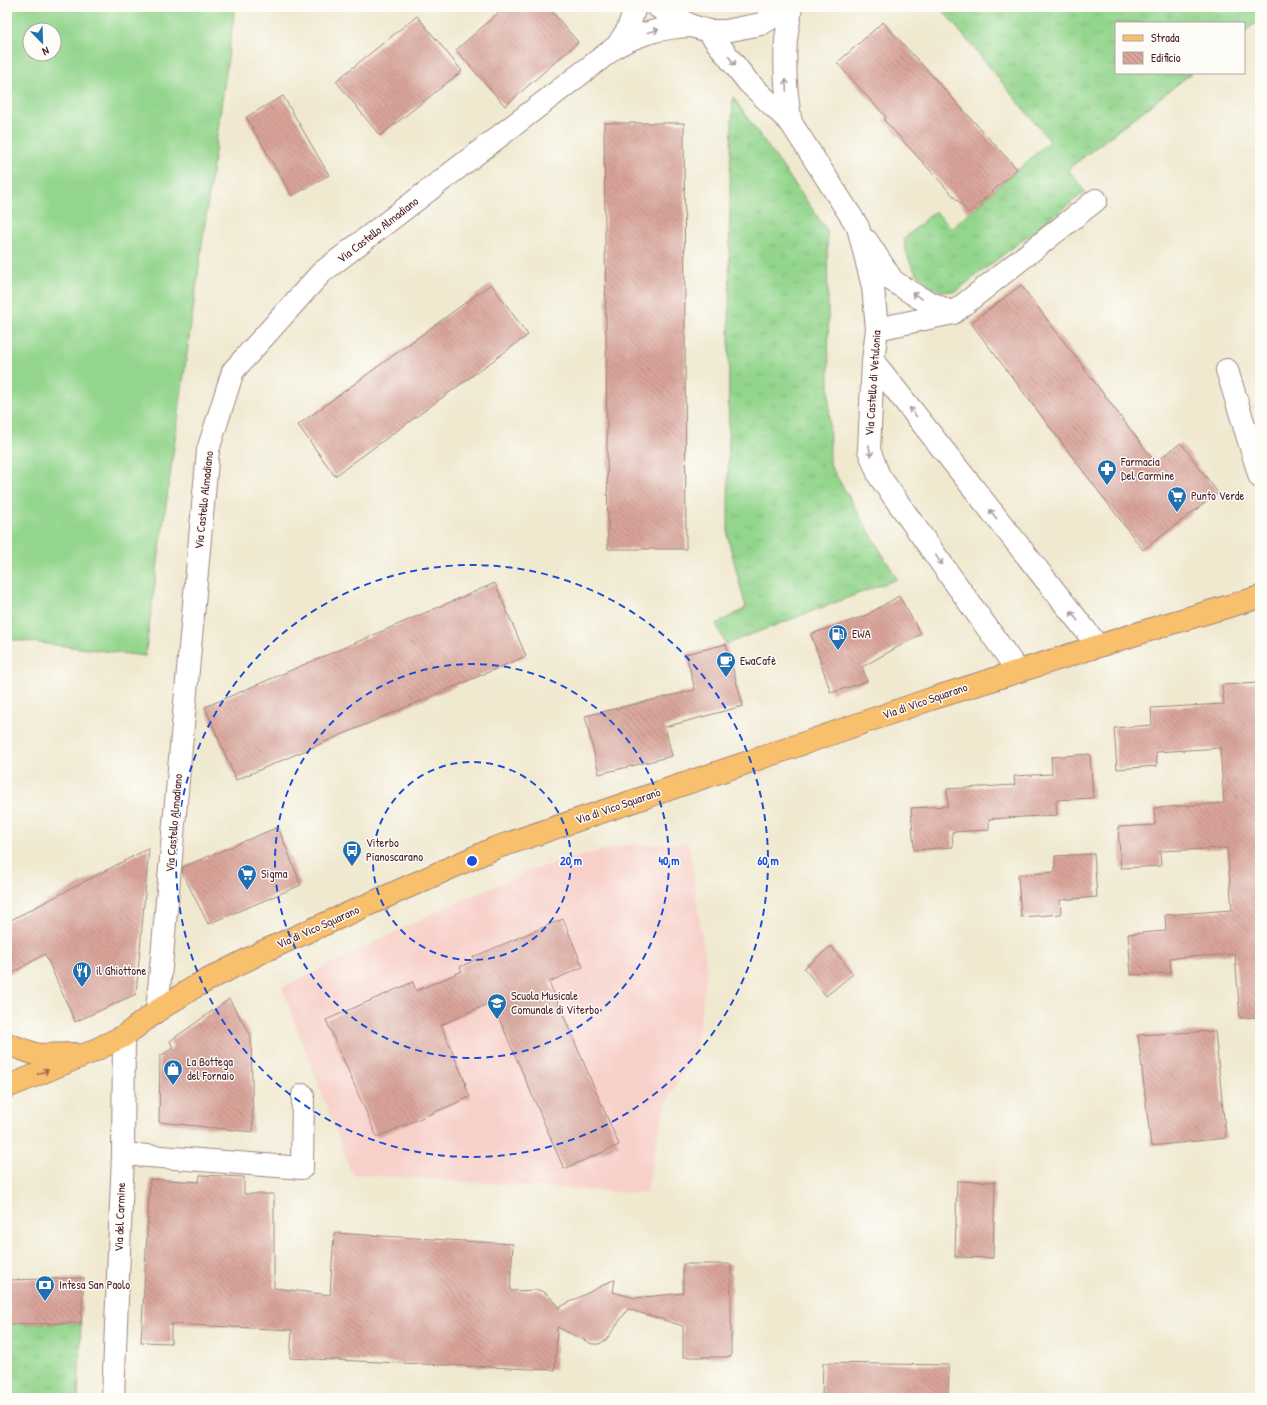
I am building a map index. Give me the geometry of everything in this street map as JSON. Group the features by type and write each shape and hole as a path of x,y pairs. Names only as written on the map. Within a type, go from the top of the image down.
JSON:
{"main road":[{"name":"Via di Vico Squarano","path":"7,1087 89,1053 124,1036 157,1011 196,986 264,951 494,848 931,699 1260,597"},
{"path":"7,1044 38,1055 89,1053"}],"street":[{"name":"Via Castello Almadiano","path":"157,1011 208,450 233,371 321,274 617,46 628,29 635,7"},
{"path":"658,7 700,28"},
{"path":"617,46 634,37 651,31 671,27 726,31 761,24 791,7"},
{"path":"791,7 786,40 785,74 791,123"},
{"name":"Via Castello di Vetulonia","path":"700,28 748,82 791,123 858,227 873,287 877,329 873,361 869,450 879,476 1018,671"},
{"path":"877,329 953,313 1096,200"},
{"path":"858,227 894,281 918,297 953,313"},
{"path":"873,287 894,281"},
{"path":"873,361 1098,646"},
{"path":"1227,370 1260,477"},
{"name":"Via del Carmine","path":"113,1398 123,1154 124,1036"},
{"path":"123,1154 302,1168 303,1095"}],"shaded area":[{"name":"Scuola Musicale Comunale di Viterbo","path":"689,843 707,971 695,1052 665,1104 646,1194 352,1174 282,988 429,915 530,870 623,845"}],"green space":[{"path":"7,7 235,7 145,656 7,639"},
{"path":"940,7 1223,7 1260,12 1260,20 1245,31 1245,22 1115,22 1115,74 1191,74 1068,169 1085,192 956,291 941,291 926,283 915,271 907,256 904,239 935,211 952,228 1050,141"},
{"path":"733,97 827,230 830,465 897,579 726,644 716,624 746,608 728,538 730,176"},
{"path":"81,1323 78,1398 7,1398 7,1324"}],"building":[{"path":"505,7 548,7 578,42 505,106 456,50"},
{"path":"417,16 462,71 380,136 336,81"},
{"path":"883,22 1017,169 969,213 884,120 886,117 837,63"},
{"path":"283,96 329,175 292,196 246,117"},
{"path":"604,123 684,123 686,549 608,549"},
{"path":"491,284 528,335 335,476 298,425"},
{"path":"1021,285 1155,462 1181,443 1218,493 1143,550 971,323"},
{"path":"495,583 526,656 236,780 205,707"},
{"path":"899,596 921,634 862,667 867,681 831,693 811,634 865,616"},
{"path":"726,644 743,706 665,727 672,756 599,774 585,716 695,690 686,654"},
{"path":"1260,683 1260,1017 1240,1018 1235,954 1170,958 1171,973 1131,975 1128,934 1166,931 1165,915 1232,910 1227,848 1160,851 1161,866 1121,868 1118,827 1155,825 1154,808 1224,803 1220,748 1156,752 1157,766 1117,769 1114,728 1152,725 1151,708 1224,704 1222,685"},
{"path":"1090,754 1093,798 1056,800 1057,815 989,819 989,830 952,832 953,847 914,850 911,808 948,806 947,789 1015,785 1014,776 1052,774 1051,757"},
{"path":"278,827 301,885 208,924 182,872 183,867"},
{"path":"149,848 136,994 75,1022 45,954 7,976 7,922"},
{"path":"1094,854 1097,897 1060,900 1061,914 1021,917 1018,875 1055,872 1055,856"},
{"path":"563,919 583,967 549,982 619,1145 564,1169 492,1002 441,1025 470,1097 377,1137 326,1020 413,982 416,991 462,971 460,967 475,960 473,957"},
{"path":"831,946 853,974 826,996 804,968"},
{"path":"229,999 251,1036 253,1132 159,1122 160,1056 173,1048 170,1041"},
{"path":"1215,1031 1226,1138 1151,1146 1138,1035"},
{"path":"200,1175 244,1177 244,1194 274,1194 274,1288 330,1295 334,1233 513,1244 510,1291 539,1290 547,1294 558,1305 558,1308 615,1279 613,1292 635,1298 683,1293 683,1264 731,1264 731,1357 683,1357 683,1326 628,1309 606,1340 599,1344 592,1344 557,1327 555,1370 290,1358 292,1330 171,1324 171,1343 141,1342 150,1179 199,1182"},
{"path":"957,1181 995,1182 993,1258 955,1257"},
{"name":"Intesa San Paolo","path":"84,1278 81,1323 7,1324 7,1280"},
{"path":"823,1363 949,1365 948,1398 822,1398"}],"place":[{"name":"Farmacia Del Carmine","path":"1107,486"},
{"name":"Punto Verde","path":"1177,513"},
{"name":"EWA","path":"838,651"},
{"name":"EwaCafè","path":"726,678"},
{"name":"Viterbo Pianoscarano","path":"352,867"},
{"name":"Sigma","path":"247,891"},
{"name":"il Ghiottone","path":"82,988"},
{"name":"Scuola Musicale Comunale di Viterbo","path":"497,1020"},
{"name":"La Bottega del Fornaio","path":"173,1086"},
{"name":"Intesa San Paolo","path":"45,1302"}]}
